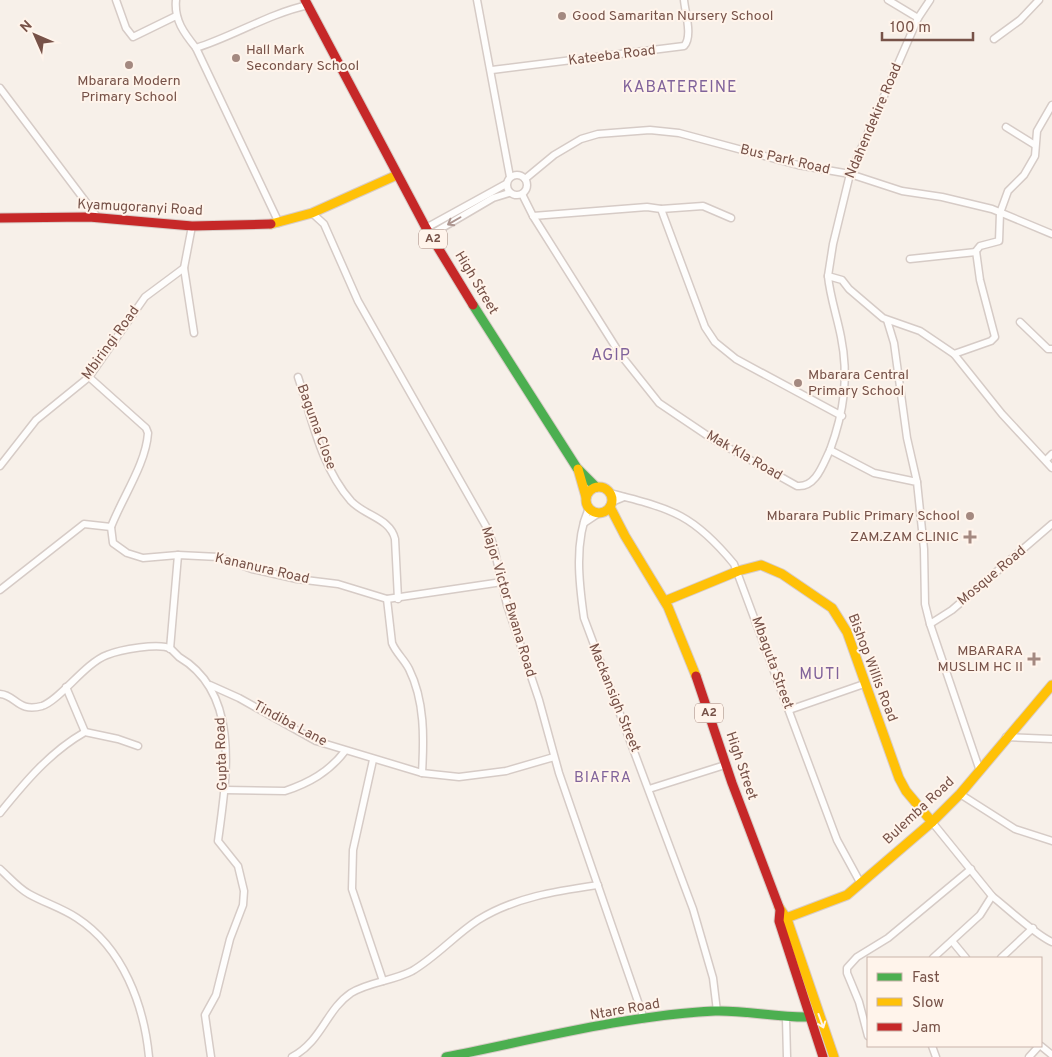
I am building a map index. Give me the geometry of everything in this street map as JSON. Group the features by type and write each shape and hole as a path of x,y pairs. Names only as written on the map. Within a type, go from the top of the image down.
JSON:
{"main road":[{"name":"High Street","path":"306,2 428,231 507,362 577,468 596,487"},
{"name":"Kyamugoranyi Road","path":"0,218 98,218 192,226 279,224 312,213 397,175"},
{"name":"High Street","path":"577,468 586,497"},
{"path":"586,497 596,487"},
{"name":"A2","path":"596,487 604,488 611,501"},
{"name":"A2","path":"586,497 589,508 600,513"},
{"name":"High Street","path":"611,501 618,526 665,601 702,690 725,765 780,910 823,1056"},
{"path":"600,513 611,501"},
{"name":"High Street","path":"600,513 618,526"},
{"name":"Bishop Willis Road","path":"665,601 738,571 765,565 800,585 832,608 847,632 899,778 906,791 932,822"},
{"name":"Bulemba Road","path":"783,920 839,900 861,884 932,822 960,794 1006,737 1052,685"},
{"name":"High Street","path":"783,920 833,1055"},
{"name":"Ntare Road","path":"446,1057 644,1019 717,1011 786,1018 810,1017"},
{"path":"823,1056 833,1055"}],"street":[{"path":"116,0 126,28 133,37 176,16"},
{"path":"176,0 176,16 182,29 196,48 279,224"},
{"path":"428,231 506,184 510,177 492,70 477,0"},
{"name":"Kateeba Road","path":"492,70 684,46 688,42 684,0"},
{"path":"888,0 918,18"},
{"name":"Ndahendekire Road","path":"830,450 842,416 845,397 846,365 841,336 830,298 828,276 833,244 850,174 918,18 930,0"},
{"path":"994,39 1020,20 1039,0"},
{"path":"196,48 232,35 273,15 306,2"},
{"path":"0,88 98,218"},
{"path":"954,354 991,341 995,334 980,280 976,252 980,246 998,242 1000,213 1008,191 1024,175 1035,156 1037,131 1052,105"},
{"path":"1006,127 1035,145"},
{"name":"Bus Park Road","path":"525,179 554,155 581,139 598,134 650,130 679,133 798,164 850,174 893,189 962,201 1000,213 1052,234"},
{"path":"428,231 493,198 509,193 516,196 522,194 527,187 525,179 518,175 510,177"},
{"path":"506,184 509,193"},
{"name":"Mak Kla Road","path":"522,194 533,216 620,354 659,403 711,438 797,486 809,484 816,477 830,450"},
{"path":"533,216 646,207 661,209 703,206 731,218"},
{"path":"661,209 705,327 715,342 736,359 842,416"},
{"name":"Major Victor Bwana Road","path":"312,213 324,224 358,300 487,528 507,605 540,703 554,758 644,1019"},
{"path":"192,226 189,251 184,268 194,333"},
{"path":"910,259 976,252"},
{"name":"Mbiringi Road","path":"0,466 36,420 89,377 145,297 184,268"},
{"path":"828,276 842,280 849,289 887,320 920,331 954,354 1002,414 1052,468"},
{"path":"887,320 894,342 907,438 917,482 924,549 925,604 930,624 980,771"},
{"path":"1020,322 1048,349 1052,349"},
{"path":"0,590 84,524 92,523 111,527 130,487 148,433 146,428 89,377"},
{"name":"Baguma Close","path":"298,377 323,452 333,474 357,508 386,523 393,530 396,540 398,599"},
{"path":"830,450 874,473 917,482"},
{"path":"1046,460 1052,454"},
{"name":"Mbaguta Street","path":"611,501 626,497 665,508 695,523 721,548 738,571 837,840 861,884"},
{"name":"Mackansigh Street","path":"589,508 583,524 580,578 584,618 649,788 698,924 714,978 717,1011"},
{"path":"583,524 600,513"},
{"name":"Mosque Road","path":"930,624 959,604 1052,524"},
{"name":"Kananura Road","path":"111,527 113,543 127,553 143,558 178,555 219,558 252,569 297,579 338,584 387,599 398,599 502,582"},
{"path":"0,694 4,694 22,707 44,706 105,655 127,648 170,649 178,555"},
{"path":"387,599 394,650 408,667 418,698 424,737 422,773"},
{"name":"Gupta Road","path":"170,649 198,671 208,684 221,710 224,735 225,790 218,841 238,866 244,892 243,906 230,940 216,995 204,1015 211,1057"},
{"name":"Tindiba Lane","path":"208,684 239,698 316,740 373,760 422,773 460,777 506,771 554,758"},
{"path":"789,710 864,684"},
{"path":"66,687 85,732"},
{"path":"0,813 46,761 64,744 85,732 118,739 138,746"},
{"path":"1006,737 1052,739"},
{"path":"225,790 285,791 326,772 345,751"},
{"path":"373,760 353,850 352,889 383,982"},
{"path":"649,788 725,765"},
{"path":"960,794 1015,829 1052,841"},
{"path":"932,822 992,896 1033,928 1040,937 1052,942"},
{"path":"0,869 22,890 76,918 102,938 120,964 134,993 146,1028 149,1057"},
{"path":"867,1032 847,968 857,957 888,938 971,869"},
{"path":"292,1057 306,1049 341,1002 352,992 410,972 480,919 511,904 540,894 598,885"},
{"path":"934,957 980,915 992,896"},
{"path":"1002,957 1033,928"},
{"path":"952,941 965,957"},
{"path":"786,1018 788,1057"},
{"path":"1029,1057 1039,1047"},
{"path":"1041,1047 1052,1055"}],"traffic: fast":[{"path":"473,305 577,468 596,487"},
{"path":"446,1057 580,1029 682,1013 727,1011 810,1017"}],"traffic: slow":[{"path":"271,224 312,213 397,175"},
{"path":"578,469 586,497"},
{"path":"599,487 608,491 612,500 608,509 599,513 590,509 586,500 590,491 599,487"},
{"path":"610,507 625,536 668,607 696,676"},
{"path":"665,601 738,571 761,565 782,574 832,608 847,632 899,778 906,791 932,822"},
{"path":"781,920 847,895 932,822 960,794 1052,685"},
{"path":"779,907 787,919 834,1057"}],"traffic: jam":[{"path":"305,0 426,228 473,305"},
{"path":"0,218 89,217 192,226 271,224"},
{"path":"696,676 732,783 779,907"},
{"path":"780,910 779,921 823,1057"}],"place":[{"name":"Good Samaritan Nursery School","path":"562,16"},
{"name":"Hall Mark Secondary School","path":"236,58"},
{"name":"Mbarara Modern Primary School","path":"129,65"},
{"name":"Mbarara Central Primary School","path":"798,383"},
{"name":"Mbarara Public Primary School","path":"970,516"},
{"name":"ZAM.ZAM CLINIC","path":"970,537"},
{"name":"MBARARA MUSLIM HC II","path":"1034,659"}],"district":[{"name":"KABATEREINE","path":"680,88"},
{"name":"AGIP","path":"611,356"},
{"name":"MUTI","path":"820,675"},
{"name":"BIAFRA","path":"603,778"}]}
